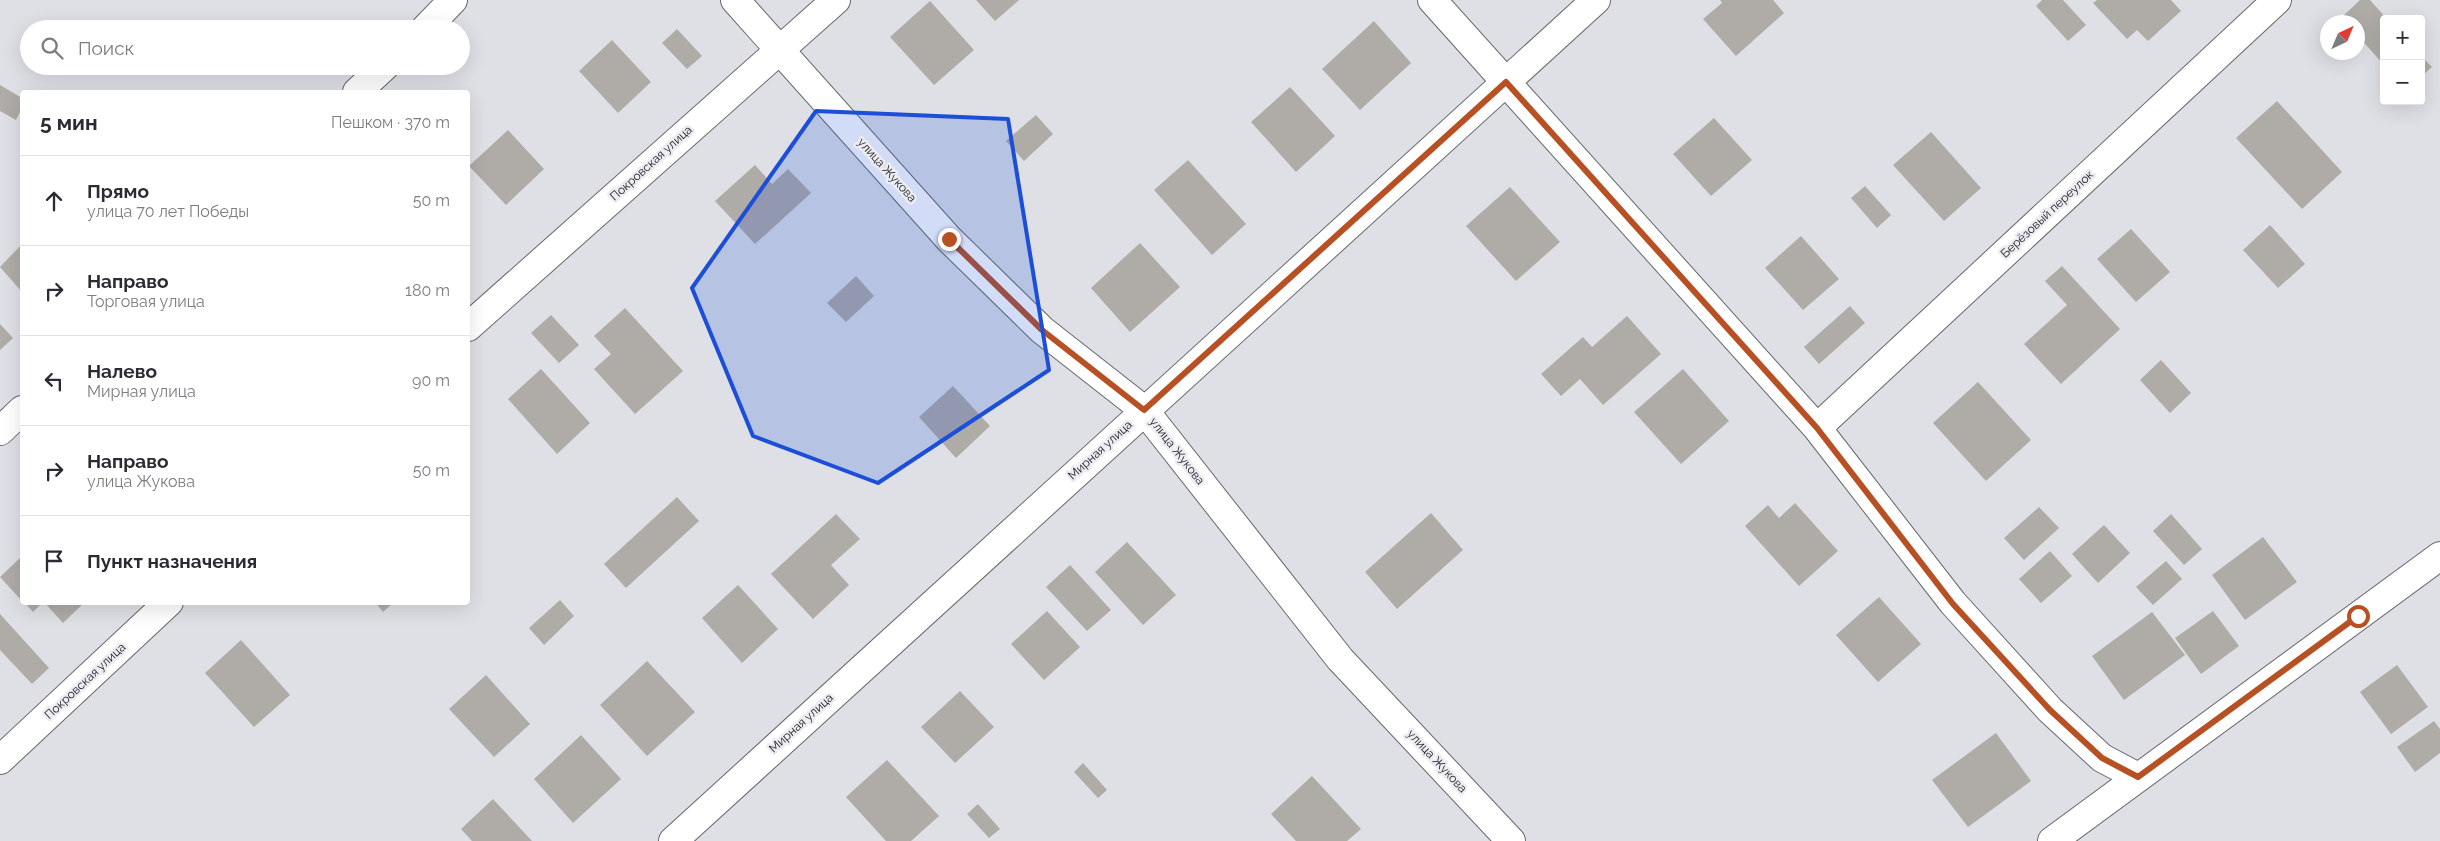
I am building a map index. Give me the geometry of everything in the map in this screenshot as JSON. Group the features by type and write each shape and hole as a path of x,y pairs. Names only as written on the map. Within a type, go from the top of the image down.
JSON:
{"street":[{"path":"434,20 453,0"},
{"name":"улица Жукова","path":"735,0 949,239 1042,330 1144,410 1340,659 1501,839"},
{"name":"Покровская улица","path":"470,325 836,0"},
{"path":"1432,0 1817,428 1953,604 2044,703 2102,758 2138,777"},
{"name":"Мирная улица","path":"673,841 1596,0"},
{"name":"Берёзовый переулок","path":"1817,428 2277,0"},
{"path":"359,90 375,75"},
{"path":"0,431 20,412"},
{"path":"2052,841 2440,556"},
{"name":"Покровская улица","path":"0,760 166,605"}],"highlighted area":[{"path":"816,111 1008,119 1049,370 878,483 753,436 692,288"}],"building":[{"path":"976,0 1019,0 995,21"},
{"path":"1720,0 1773,0 1784,13 1736,56 1703,19 1722,3"},
{"path":"2042,0 2063,0 2086,25 2068,41 2036,6"},
{"path":"2097,0 2171,0 2181,11 2148,41 2137,30 2127,39 2093,3"},
{"path":"2360,0 2370,0 2383,15 2380,15 2380,61 2365,44 2365,15 2344,15"},
{"path":"930,1 974,50 934,85 890,37"},
{"path":"1374,21 1411,63 1360,110 1322,69"},
{"path":"677,29 702,56 687,69 662,43"},
{"path":"612,40 651,82 618,113 579,71"},
{"path":"2425,60 2432,67 2425,73"},
{"path":"0,85 20,97 20,112 16,120 0,111"},
{"path":"1290,87 1335,136 1296,172 1251,122"},
{"path":"2277,101 2342,172 2302,209 2236,138"},
{"path":"1036,115 1053,134 1024,161 1006,141"},
{"path":"1714,118 1752,160 1711,196 1673,154"},
{"path":"508,130 544,169 506,205 470,165"},
{"path":"1931,132 1981,188 1944,221 1893,165"},
{"path":"1188,160 1246,224 1212,255 1154,190"},
{"path":"755,165 772,184 788,169 811,193 755,244 715,201"},
{"path":"1865,186 1891,215 1877,228 1851,198"},
{"path":"1510,187 1560,242 1516,281 1466,226"},
{"path":"2270,225 2305,264 2278,288 2243,250"},
{"path":"2131,229 2170,272 2136,302 2097,259"},
{"path":"1801,236 1839,279 1803,310 1765,268"},
{"path":"1140,243 1180,287 1130,332 1091,288"},
{"path":"20,246 20,290 0,267"},
{"path":"2062,266 2120,329 2061,384 2024,344 2067,305 2045,281"},
{"path":"856,276 874,296 846,322 827,303"},
{"path":"1850,306 1865,323 1819,364 1804,347"},
{"path":"625,308 683,371 635,414 594,369 611,354 594,336"},
{"path":"551,315 579,345 559,363 531,333"},
{"path":"1627,316 1661,354 1603,405 1580,379 1561,396 1541,374 1583,337 1592,347"},
{"path":"0,324 13,338 0,350"},
{"path":"2161,360 2191,393 2170,413 2140,380"},
{"path":"541,369 590,423 557,454 508,399"},
{"path":"1683,369 1729,421 1681,464 1634,412"},
{"path":"1978,382 2031,440 1986,481 1933,423"},
{"path":"953,386 990,426 956,458 919,417"},
{"path":"677,497 699,521 626,588 604,564"},
{"path":"1795,503 1838,551 1799,586 1745,526 1768,505 1779,518"},
{"path":"2039,507 2059,528 2024,560 2004,538"},
{"path":"1431,513 1463,550 1397,609 1365,572"},
{"path":"836,514 860,539 831,565 849,585 813,619 771,574"},
{"path":"2171,514 2202,549 2184,565 2153,531"},
{"path":"2104,525 2130,553 2098,583 2072,554"},
{"path":"2263,537 2297,582 2245,620 2212,575"},
{"path":"1127,542 1176,595 1143,625 1095,572"},
{"path":"2050,551 2072,576 2041,603 2019,579"},
{"path":"20,558 20,599 0,577"},
{"path":"2166,561 2182,579 2153,605 2136,587"},
{"path":"1070,565 1111,610 1087,631 1046,587"},
{"path":"738,585 778,629 742,663 702,618"},
{"path":"1879,597 1921,644 1878,682 1836,635"},
{"path":"560,600 574,616 544,645 529,628"},
{"path":"27,605 40,605 33,612"},
{"path":"47,605 82,605 63,623"},
{"path":"377,605 391,605 383,612"},
{"path":"1047,611 1080,647 1044,680 1011,644"},
{"path":"2213,611 2239,646 2201,674 2175,638"},
{"path":"2152,612 2185,655 2124,700 2092,656"},
{"path":"0,614 49,668 32,684 0,650"},
{"path":"241,640 290,695 254,727 205,673"},
{"path":"647,661 695,712 647,756 600,705"},
{"path":"2397,665 2428,707 2391,734 2360,692"},
{"path":"486,675 530,724 494,757 449,709"},
{"path":"960,691 994,727 955,763 921,727"},
{"path":"2434,721 2440,729 2440,753 2415,772 2397,747"},
{"path":"1996,733 2031,781 1968,827 1932,780"},
{"path":"581,735 621,779 573,823 534,779"},
{"path":"887,760 939,816 911,841 886,841 846,797"},
{"path":"1083,763 1107,790 1098,798 1074,772"},
{"path":"1312,776 1361,829 1347,841 1296,841 1271,814"},
{"path":"493,799 532,841 472,841 461,829"},
{"path":"978,804 1000,829 989,838 967,814"}],"route":[{"path":"949,239 1042,330 1144,410 1506,82 1817,428 1953,604 2050,710 2102,758 2138,777 2358,616"}]}
